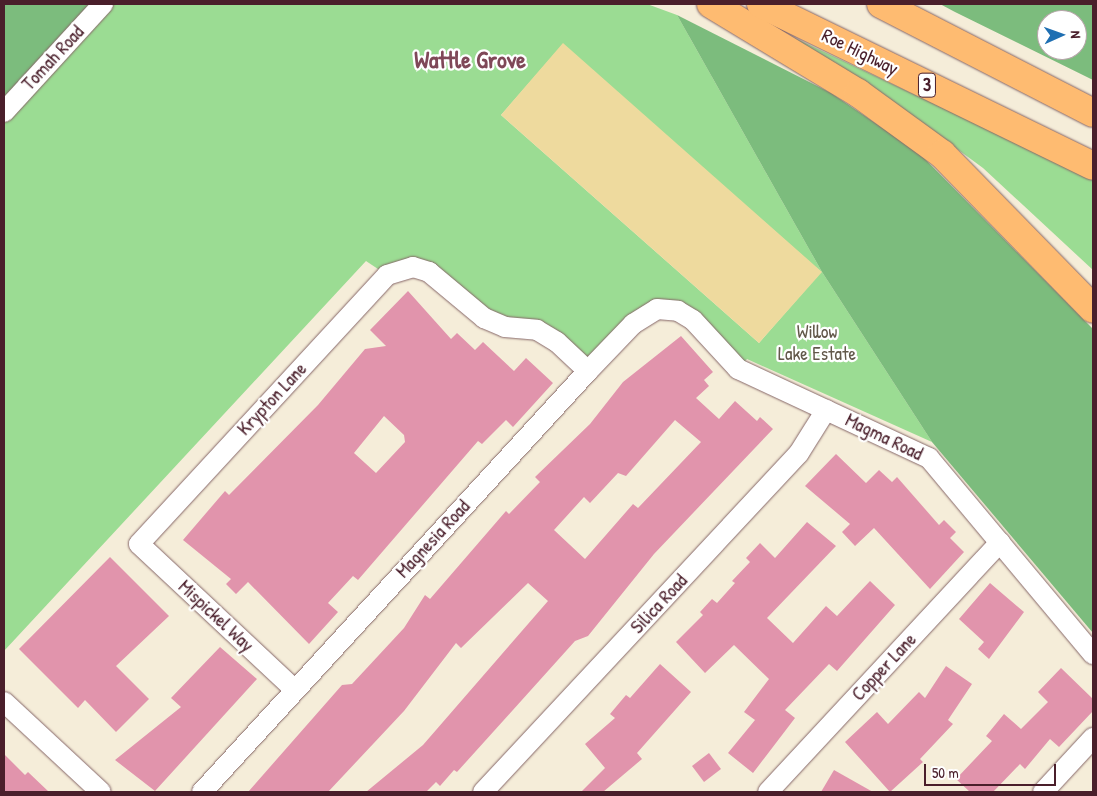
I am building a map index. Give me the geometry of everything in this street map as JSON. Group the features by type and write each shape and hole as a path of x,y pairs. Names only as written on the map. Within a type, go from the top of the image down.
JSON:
{"highway":[{"path":"711,4 858,93 942,154 1093,309"},
{"name":"Roe Highway","path":"761,4 1093,166"},
{"path":"881,4 1093,113"}],"street":[{"name":"Tomah Road","path":"4,112 103,4"},
{"name":"Krypton Lane","path":"139,544 387,275 413,267 429,272 484,318 504,327 537,330 550,338 588,372"},
{"name":"Magnesia Road","path":"202,792 294,689 633,324 656,309 678,311"},
{"name":"Magma Road","path":"678,311 693,320 738,368 929,458 1093,654"},
{"name":"Silica Road","path":"483,792 799,454 826,410"},
{"name":"Copper Lane","path":"768,792 1000,542"},
{"name":"Mispickel Way","path":"139,544 294,689"},
{"path":"4,702 101,792"},
{"path":"1043,792 1093,738"}],"green space":[{"path":"4,4 103,4 4,112"},
{"name":"Willow Lake Estate","path":"103,4 647,4 677,15 822,272 932,442 747,359 738,369 693,320 657,309 588,371 557,342 505,327 429,272 387,275 366,261 4,651 4,112","holes":["563,44 821,272 759,343 501,115"]},
{"path":"940,4 1093,4 1093,80 1052,60 1087,60 1087,10 1037,10 1037,52"},
{"path":"677,15 831,93 918,152 1093,329 1093,633 932,442 822,272"},
{"path":"763,23 1093,179 1093,270 983,168 889,99"}],"sand":[{"path":"563,43 822,272 759,343 501,115"}],"building":[{"path":"408,291 451,339 457,333 475,350 483,342 514,371 526,358 553,383 513,427 506,420 482,444 478,441 358,580 353,576 328,603 338,612 309,644 248,582 236,594 226,584 231,579 183,540 225,491 229,495 318,405 365,349 386,346 370,330","holes":["384,416 404,435 405,442 376,473 354,453"]},
{"path":"681,336 713,372 704,380 709,386 696,398 719,419 735,401 757,421 760,417 773,429 654,554 588,636 575,641 457,772 454,770 440,786 436,782 426,792 366,792 423,745 548,601 528,583 461,648 456,643 404,711 328,792 248,792 342,685 352,684 404,628 425,595 430,599 506,511 509,514 540,482 535,477 590,424 623,382","holes":["675,420 701,442 638,508 633,504 585,559 554,530 584,497 590,503 618,473 626,476"]},
{"path":"836,454 866,483 879,470 892,482 897,477 939,525 944,520 956,532 950,538 964,552 930,589 874,528 855,546 842,532 850,524 805,486"},
{"path":"807,522 836,546 767,618 793,643 826,606 837,616 870,581 895,605 837,671 829,664 785,710 795,718 753,773 728,753 755,720 744,712 769,679 734,645 705,673 676,642 703,615 700,612 712,599 717,603 735,583 732,581 750,562 746,558 760,543 775,558"},
{"path":"110,557 169,616 116,666 149,699 116,732 85,700 78,708 19,649"},
{"path":"990,583 1024,612 989,659 978,649 984,642 959,619"},
{"path":"220,647 257,679 155,791 115,760 181,707 171,698"},
{"path":"660,664 691,692 637,753 642,759 603,792 581,792 605,768 585,744 615,718 610,714 626,695 630,698"},
{"path":"946,666 972,684 948,720 953,724 920,759 923,762 890,792 845,742 877,712 888,724 919,692 925,698"},
{"path":"1061,668 1093,699 1093,711 1059,747 1050,739 1025,769 1020,764 993,792 970,792 956,779 992,741 986,736 1004,714 1021,729 1048,702 1038,692"},
{"path":"709,753 721,769 704,782 692,766"},
{"path":"4,754 25,775 28,772 49,792 4,792"},
{"path":"834,770 873,792 821,792"}],"district":[{"name":"Wattle Grove","path":"470,60"}]}
